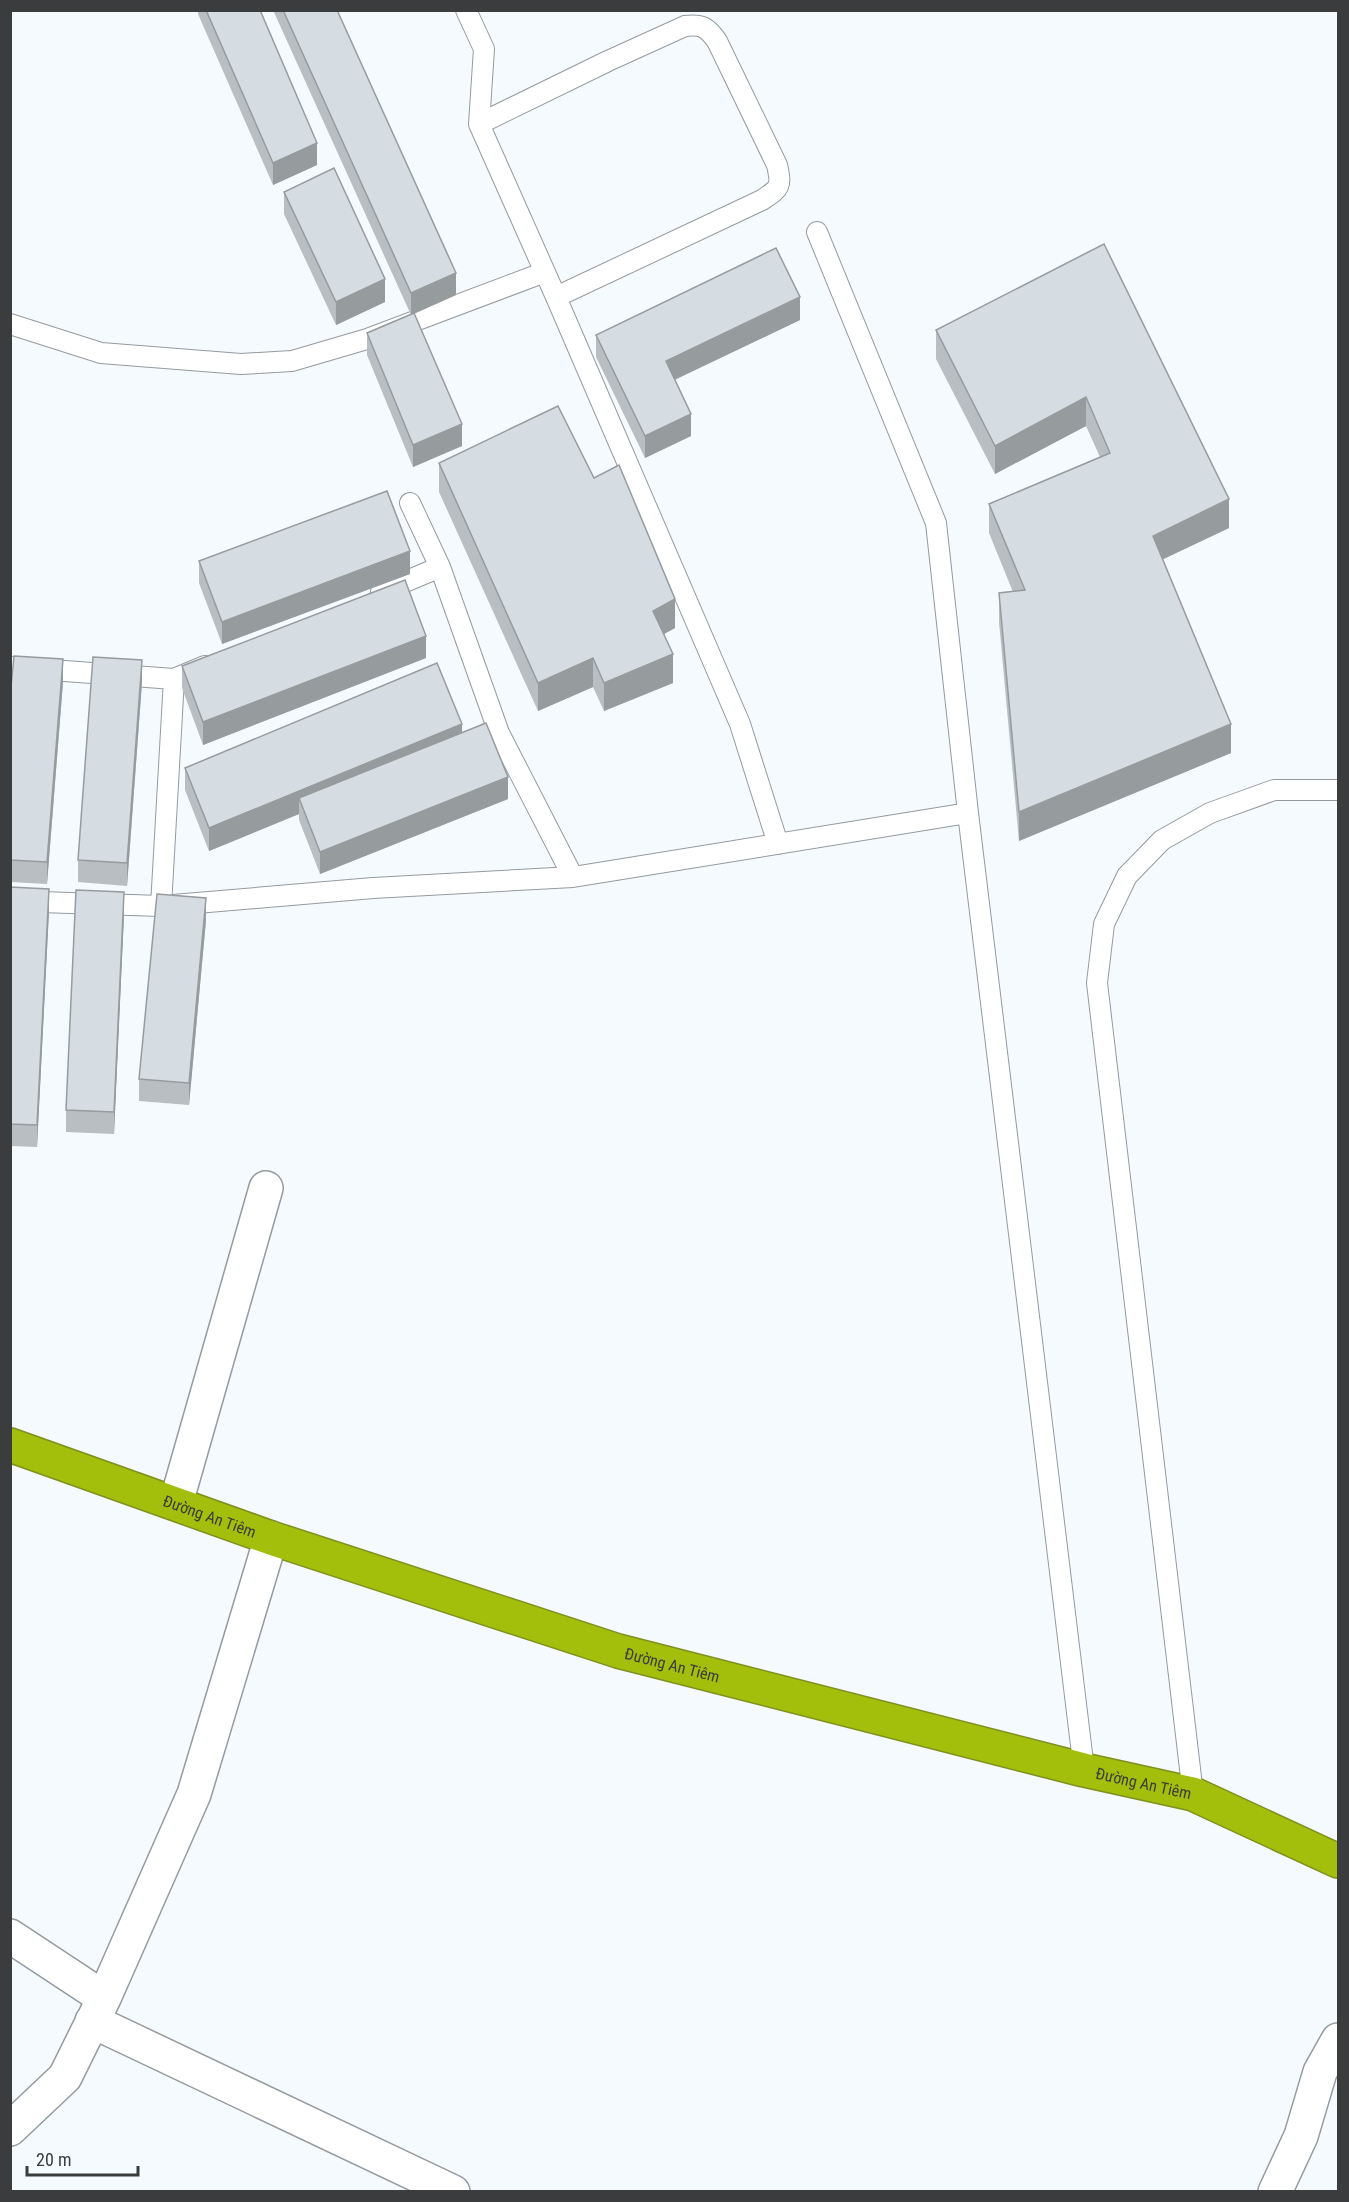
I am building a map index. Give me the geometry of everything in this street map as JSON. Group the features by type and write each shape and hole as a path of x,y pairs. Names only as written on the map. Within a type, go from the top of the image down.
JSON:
{"highway":[{"name":"Đường An Tiêm","path":"10,1445 271,1538 618,1651 1084,1770 1192,1794 1338,1861"}],"street":[{"path":"176,1503 266,1188"},
{"path":"10,2129 64,2077 98,2009 194,1794 271,1538"},
{"path":"10,1936 98,2009 453,2192"},
{"path":"1275,2192 1301,2136 1320,2072 1338,2040"}],"lane":[{"path":"466,10 484,49 479,124 740,724 778,844"},
{"path":"479,124 617,57 685,26 698,24 708,28 717,41 777,165 781,182 776,191 762,200 556,297"},
{"path":"817,232 936,523 968,813 1084,1770"},
{"path":"10,324 101,353 241,364 292,361 367,339 545,272"},
{"path":"410,503 440,567 499,734 573,877"},
{"path":"362,600 440,567"},
{"path":"10,667 174,679 219,660"},
{"path":"161,906 174,679"},
{"path":"1192,1794 1097,983 1104,924 1127,876 1162,840 1210,813 1274,790 1338,790"},
{"path":"10,901 161,906 374,888 573,877 968,813"}],"building":[{"path":"206,10 260,10 317,143 273,163"},
{"path":"283,10 337,10 456,273 411,293"},
{"path":"334,168 385,279 336,302 284,192"},
{"path":"1104,244 1229,499 1153,536 1231,724 1019,812 999,593 1025,590 989,504 1110,453 1086,397 995,446 936,330"},
{"path":"776,248 800,297 666,361 691,414 645,436 596,335"},
{"path":"414,313 462,424 413,445 367,333"},
{"path":"558,406 594,478 619,465 675,599 653,611 673,654 604,683 593,658 538,683 439,463"},
{"path":"387,491 410,551 222,622 199,561"},
{"path":"405,580 426,636 203,722 182,666"},
{"path":"14,656 63,659 47,862 10,860 10,697"},
{"path":"93,657 142,660 127,863 78,860"},
{"path":"437,663 462,724 209,828 185,768"},
{"path":"486,723 508,777 320,852 299,798"},
{"path":"10,887 49,889 37,1125 10,1124"},
{"path":"76,890 124,892 114,1112 66,1110"},
{"path":"157,894 206,898 189,1083 139,1079"}]}
